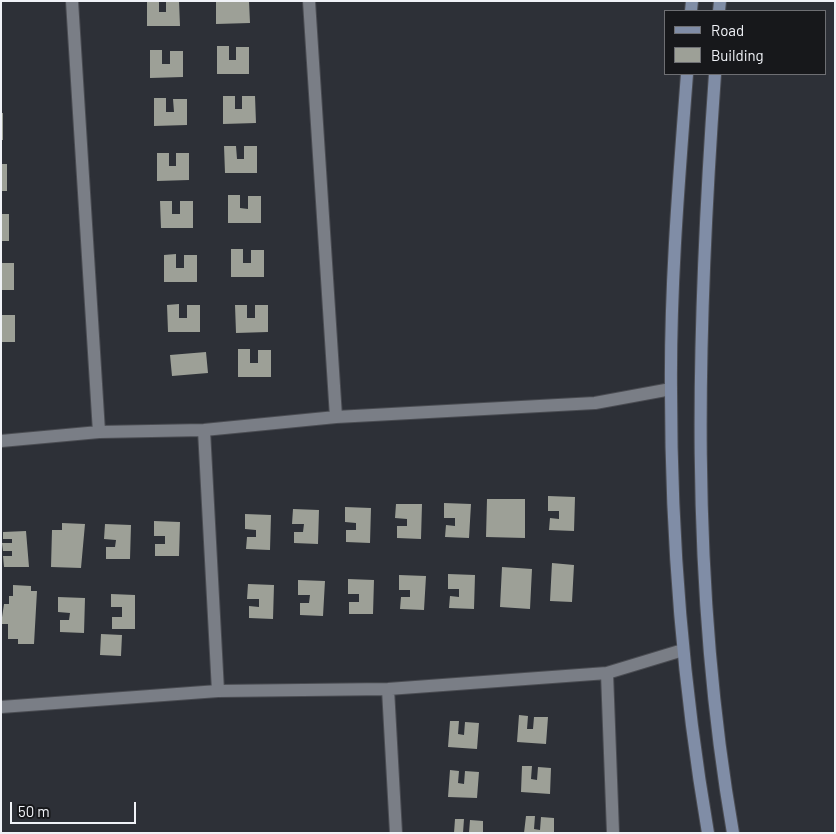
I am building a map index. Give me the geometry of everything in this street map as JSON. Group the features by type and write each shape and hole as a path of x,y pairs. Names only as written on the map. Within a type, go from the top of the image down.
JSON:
{"main road":[{"path":"687,75 675,236 671,389 672,480 683,650 708,833"},
{"path":"715,75 704,230 699,358 700,477 709,644 733,833"}],"street":[{"path":"72,1 99,432"},
{"path":"309,1 336,417"},
{"path":"1,441 99,432 204,430 336,417 595,402 671,389"},
{"path":"204,430 218,691"},
{"path":"1,707 218,691 388,689 606,673 683,650"},
{"path":"606,673 613,833"},
{"path":"388,689 396,833"}],"building":[{"path":"147,1 159,1 159,12 166,12 166,1 179,1 180,26 147,26"},
{"path":"216,1 249,1 250,23 216,24"},
{"path":"217,46 229,46 229,60 236,60 236,47 249,47 249,74 217,74"},
{"path":"150,50 162,50 162,64 170,64 170,51 183,51 183,77 150,78"},
{"path":"223,96 235,96 235,109 242,109 242,96 255,96 256,123 223,124"},
{"path":"154,98 166,98 166,112 174,112 173,99 187,99 187,125 154,126"},
{"path":"1,113 3,113 3,140 1,140"},
{"path":"224,146 236,146 237,159 244,159 244,146 257,146 257,173 225,173"},
{"path":"157,153 169,153 169,166 176,166 176,153 189,153 189,180 157,181"},
{"path":"1,164 7,164 7,191 1,191"},
{"path":"228,195 240,195 240,208 248,209 248,196 261,196 261,223 228,223"},
{"path":"160,201 172,201 172,214 180,214 180,201 193,201 193,228 161,228"},
{"path":"1,214 9,214 9,241 1,241"},
{"path":"231,249 243,249 243,263 251,263 251,250 264,250 264,277 231,277"},
{"path":"176,254 176,268 184,268 184,255 197,255 197,282 164,282 164,255"},
{"path":"1,263 14,263 14,290 1,290"},
{"path":"179,304 179,318 187,318 187,305 200,305 200,332 168,332 167,305"},
{"path":"235,305 247,305 247,318 255,318 255,305 268,305 268,332 236,333"},
{"path":"2,315 15,315 15,342 1,342"},
{"path":"238,349 250,349 250,363 258,363 258,350 271,350 271,377 238,377"},
{"path":"206,352 208,373 172,376 170,355"},
{"path":"548,496 575,497 574,531 549,530 550,518 559,519 559,511 548,511"},
{"path":"487,499 525,499 525,538 486,537"},
{"path":"444,503 471,504 469,538 445,537 446,525 455,526 455,518 444,518"},
{"path":"396,504 422,504 421,539 397,538 397,526 407,526 407,519 395,518"},
{"path":"345,507 371,508 370,543 346,542 346,530 356,530 356,523 345,522"},
{"path":"293,509 319,510 318,544 294,543 294,532 303,532 304,524 292,524"},
{"path":"245,514 271,515 270,550 246,549 247,537 256,537 256,530 245,529"},
{"path":"154,521 180,522 179,556 155,556 155,544 165,544 165,536 154,536"},
{"path":"62,523 85,524 81,568 51,567 52,530 62,530"},
{"path":"105,524 131,525 130,559 106,559 106,547 115,547 116,540 104,539"},
{"path":"26,531 29,567 4,567 3,556 12,556 12,551 3,551 2,543 12,543 12,539 3,539 3,532"},
{"path":"552,563 574,565 572,602 550,601"},
{"path":"502,567 532,569 530,609 500,607"},
{"path":"448,574 475,575 474,609 449,608 450,596 459,597 459,589 448,589"},
{"path":"399,575 426,576 424,610 400,609 401,597 410,597 410,590 399,590"},
{"path":"348,579 374,580 373,614 349,614 349,602 359,602 359,594 348,594"},
{"path":"298,580 325,581 323,616 300,615 300,603 309,603 310,595 298,595"},
{"path":"248,584 274,585 273,619 249,618 249,606 259,607 259,599 247,599"},
{"path":"13,585 31,586 31,591 37,591 34,644 18,644 18,639 8,639 8,624 1,624 4,604 9,604 9,596 13,596"},
{"path":"111,594 135,595 135,629 112,629 112,617 122,617 122,607 111,607"},
{"path":"58,597 85,598 84,633 60,632 60,620 69,620 70,613 58,612"},
{"path":"101,634 122,635 121,656 100,655"},
{"path":"519,715 528,716 527,729 533,729 534,717 548,717 546,744 517,742"},
{"path":"450,721 459,721 458,734 464,735 465,722 479,723 477,749 448,747"},
{"path":"522,766 532,766 531,779 537,780 538,767 551,768 550,794 521,792"},
{"path":"450,770 459,771 458,783 464,784 465,771 479,772 477,798 448,797"},
{"path":"526,816 535,816 534,829 540,830 541,817 554,818 554,833 524,833"},
{"path":"455,819 464,819 463,833 454,833"},
{"path":"470,820 483,821 483,833 469,833"}]}
